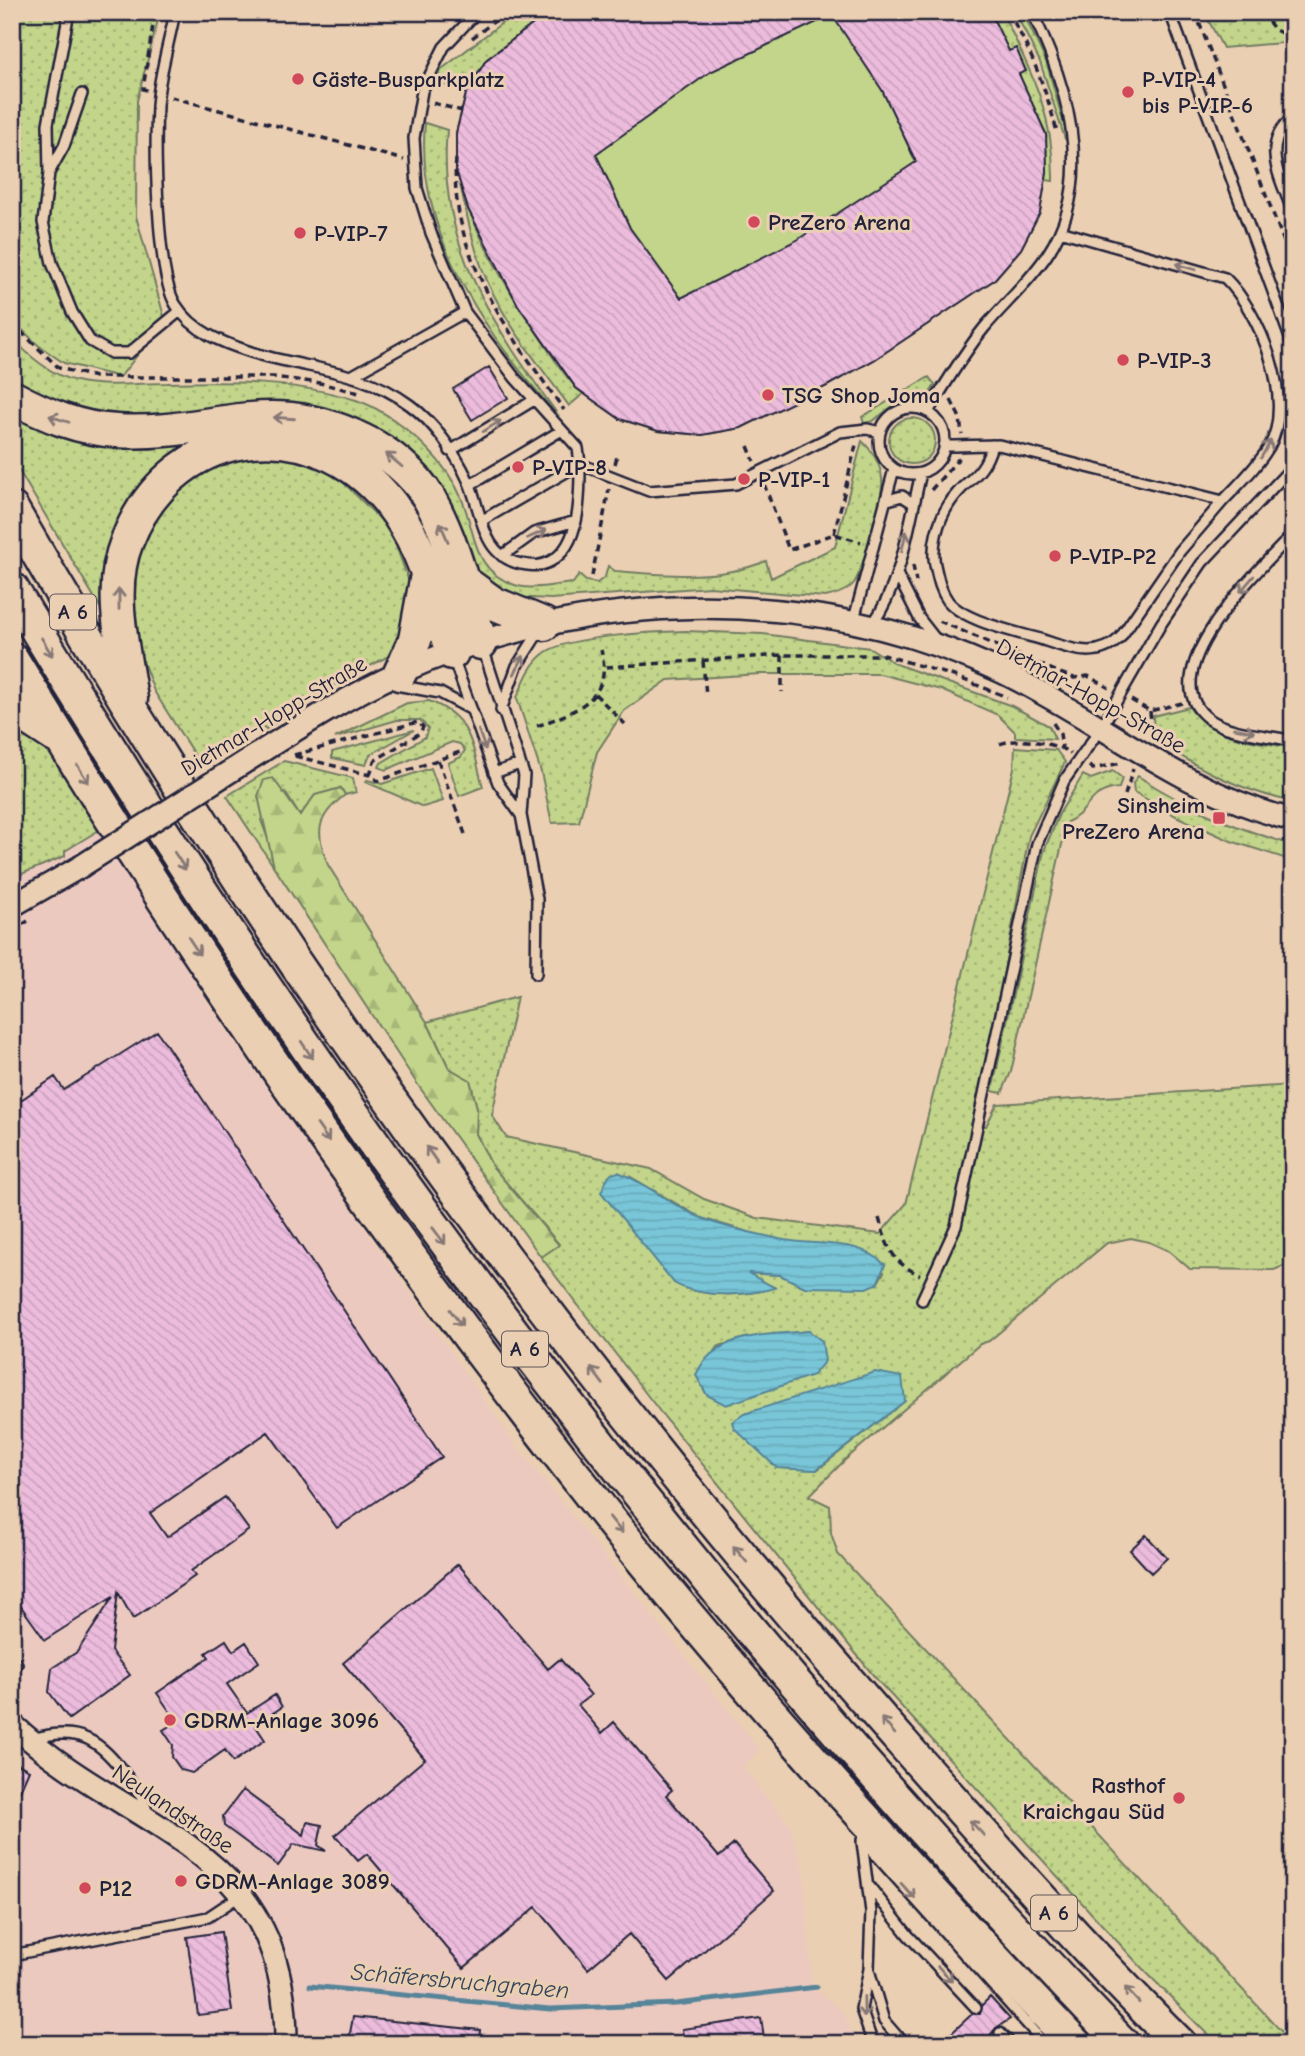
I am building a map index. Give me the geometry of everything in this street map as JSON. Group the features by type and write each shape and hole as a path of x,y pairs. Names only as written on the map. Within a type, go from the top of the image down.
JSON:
{"highway":[{"path":"12,397 47,415 74,424 118,431 171,429 243,418 280,416 319,422 379,448 407,471 429,498 481,643"},
{"path":"134,715 118,602 125,544 152,496 172,475 205,453 232,444 278,438 316,448 348,465 376,488 397,512 413,539 452,653"},
{"name":"A 6","path":"12,509 134,715 305,976 462,1198 604,1385 813,1641 968,1819 1180,2044"},
{"path":"390,678 421,617 427,575"},
{"path":"460,579 493,603 544,624"},
{"name":"A 6","path":"12,589 138,798 218,919 426,1220 505,1324 710,1586 901,1807 1123,2044"},
{"path":"12,659 196,950 363,1190 572,1472 689,1614 849,1800 1075,2044"},
{"path":"12,708 62,741"},
{"path":"689,1614 740,1694 862,1840"}],"street":[{"name":"Dietmar-Hopp-Straße","path":"12,906 80,867 309,721 390,678 452,653 544,624 629,610 710,607 785,611 862,624 942,648 1000,671 1208,791 1293,820"},
{"name":"Neulandstraße","path":"12,1724 85,1782 150,1820 202,1856 242,1894 259,1919 278,1963 283,1983 286,2044"}],"lane":[{"path":"69,12 48,124 49,173 43,222 52,263 72,312 90,341 111,353 129,353 180,311"},
{"path":"175,12 159,93 157,187 164,262 174,304 213,338 291,363 326,367 353,375 379,386 412,406 450,452 470,485 486,539 496,553 539,567 563,555 576,521 580,464 578,448 534,400 465,312 432,233 417,188 414,162 414,138 421,99 433,69 451,39 477,12"},
{"path":"928,412 984,328 1048,255 1066,216 1074,140 1066,98 1048,45 1032,12"},
{"path":"1170,12 1293,346"},
{"path":"49,173 64,146 82,94"},
{"path":"1293,118 1280,130 1273,147 1274,159 1293,212"},
{"path":"992,445 987,463 948,504 939,527 933,554 940,587 948,602 964,613 1000,628 1086,653 1112,646 1120,638 1180,551 1269,446 1278,424 1276,379 1265,341 1250,311 1225,278 1060,232"},
{"path":"353,375 465,312"},
{"path":"450,452 534,400"},
{"path":"903,409 928,412 943,429 944,446 938,461 921,473 907,474 894,469 881,453 880,432 891,415 903,409"},
{"path":"470,485 562,430"},
{"path":"580,464 649,492 736,484 840,432 880,432"},
{"path":"944,446 992,445 1068,461 1223,501"},
{"path":"481,521 580,464"},
{"path":"922,1300 956,1226 1037,844 1064,781 1101,728 1161,624 1202,563 1293,466"},
{"path":"862,624 894,469"},
{"path":"862,624 885,607 897,574 921,473"},
{"path":"888,500 902,496 913,503"},
{"path":"502,556 534,533 576,521"},
{"path":"1293,534 1250,581 1197,652 1189,686 1195,700 1210,720 1223,726 1293,740"},
{"path":"897,574 919,618 942,648"},
{"path":"501,710 517,666 544,624"},
{"path":"481,643 524,775 520,815 537,899 536,974"},
{"path":"452,653 494,773 520,815"},
{"path":"390,678 440,693 472,710"},
{"path":"494,773 520,764"},
{"path":"29,1740 54,1732 91,1740 110,1754 145,1803 150,1820"},
{"path":"862,1840 871,1912 869,1969 861,2009 873,2044"},
{"path":"862,1840 1045,2044"},
{"path":"869,1885 908,1936 976,2008"},
{"path":"12,1955 208,1917 242,1894"},
{"path":"869,1969 884,2021 904,2044"},
{"path":"1000,2033 1011,2044"}],"path":[{"path":"155,12 143,89 414,162"},
{"path":"451,39 459,48 506,12"},
{"path":"1008,12 1023,36 1046,92 1058,138"},
{"path":"1195,12 1293,265"},
{"path":"1261,12 1275,30 1293,38"},
{"path":"421,99 462,111"},
{"path":"456,159 453,190 465,239 483,284 523,353 564,411"},
{"path":"12,323 59,368 95,377 273,377 320,383 360,396 379,386"},
{"path":"928,499 931,489 959,460 962,446 960,418 942,388"},
{"path":"834,534 858,430"},
{"path":"748,446 789,550 834,534 876,546"},
{"path":"592,576 602,519"},
{"path":"901,552 914,555 913,566 918,591"},
{"path":"934,615 941,622 967,635 1059,673 1074,678 1088,676 1150,711 1195,700"},
{"path":"537,726 579,710 595,695 606,667 601,650"},
{"path":"606,667 782,656 884,655 954,676 1012,699"},
{"path":"782,656 782,692"},
{"path":"703,661 706,695"},
{"path":"595,695 625,724"},
{"path":"999,744 1008,741 1062,747 1060,734 1048,718"},
{"path":"370,775 374,761 420,733 423,727 418,722 293,755 370,775 378,781 460,752"},
{"path":"438,760 465,834"},
{"path":"1284,1053 1293,1023"},
{"path":"879,1218 887,1248 893,1259 931,1280"}],"shaded area":[{"path":"12,682 207,1002 515,1444 760,1750 742,1767 789,1824 804,1870 812,1986 843,2012 857,2044 12,2044"}],"green space":[{"path":"12,12 160,12 137,101 136,216 165,320 120,377 64,363 38,345 12,320"},
{"path":"516,12 549,12 486,60 468,92 435,82 442,69"},
{"name":"PreZero Arena","path":"549,12 990,12 1046,134 1047,172 1040,212 1021,249 994,280 874,360 741,428 702,435 658,431 620,419 576,388 518,305 468,209 456,170 456,133 466,94 486,60"},
{"path":"990,12 1001,12 1004,16 1039,95 1050,135 1053,181 1046,180 1046,134"},
{"path":"1015,12 1023,12 1047,64 1068,139 1065,139 1040,62"},
{"path":"1204,12 1293,12 1293,42 1223,48"},
{"path":"425,123 447,130 446,171 451,210 475,283 513,350 559,416 532,386 483,318 444,244 432,204 425,164"},
{"path":"460,183 485,246 507,285 561,369 583,394 569,406 515,331 488,283 468,221"},
{"path":"12,336 41,364 58,375 76,381 110,385 215,382 263,384 310,389 371,406 417,438 442,466 460,495 482,559 500,578 521,587 573,583 579,575 586,581 597,583 605,577 608,566 615,571 691,575 729,572 766,561 771,578 835,547 862,441 880,468 880,500 858,576 848,589 841,593 825,597 710,587 551,599 511,597 472,570 415,463 171,418 81,416 12,386"},
{"path":"929,377 935,385 930,393 898,402 873,421 864,423 862,417"},
{"path":"12,408 203,443 173,464 103,612 12,459"},
{"path":"912,418 928,425 935,441 928,457 912,464 896,457 889,441 896,425"},
{"path":"227,452 303,455 344,483 382,521 395,543 412,590 396,652 327,689 266,729 261,725 200,764 154,691 131,629 126,585 156,503"},
{"path":"686,631 763,634 870,648 896,664 1012,706 1049,726 1055,739 1015,737 1015,732 998,715 941,690 880,674 760,674 668,680 624,711 597,752 579,822 552,823 541,772 517,698 532,667 546,652 574,642 613,636"},
{"path":"429,701 454,715 462,724 472,746 483,787 459,796 448,763 461,757 465,750 460,744 452,742 386,770 379,767 381,763 425,737 428,728 420,720 397,720 335,738 407,703"},
{"path":"1189,707 1199,718 1222,733 1293,748 1293,802 1256,792 1219,777 1185,759 1154,737 1153,716"},
{"path":"12,717 47,744 99,830 65,851 65,856 12,878"},
{"path":"414,730 370,755 366,765 332,758 332,752"},
{"path":"1015,747 1056,750 1065,762 1029,836 976,1124 986,1126 997,1104 1293,1085 1293,1262 1274,1270 1190,1269 1169,1251 1149,1242 1131,1238 1107,1243 989,1341 980,1344 845,1460 809,1496 830,1506 831,1533 838,1554 1293,2044 1217,2044 1140,1966 878,1681 661,1413 541,1257 559,1244 492,1166 476,1134 477,1108 470,1081 449,1068 427,1022 517,997 492,1115 506,1137 651,1169 704,1199 757,1218 880,1234 906,1204 1014,768","holes":["631,1177 701,1218 884,1272 877,1284 805,1287 780,1275 745,1273 774,1287 737,1294 710,1293 685,1288 674,1283","809,1331 707,1395 696,1375 719,1346 745,1338","905,1401 817,1470 777,1468"]},
{"path":"284,761 353,778 356,792 345,795 341,788 315,795 300,816 285,792 261,820 272,850 274,867 227,796"},
{"path":"431,768 443,801 423,807 366,782 367,780 382,784"},
{"path":"1113,771 1122,778 1119,788 1100,793 1081,813 1067,822 1011,1072 1002,1093 992,1091 1044,851 1059,814 1083,775 1091,779"},
{"path":"1138,776 1212,816 1293,845 1293,861 1231,841 1178,817 1134,792 1133,783"},
{"path":"273,778 300,816 315,795 341,788 345,795 328,811 321,826 321,843 328,865 427,1022 449,1068 470,1080 477,1108 476,1134 492,1166 559,1245 541,1257 418,1085 274,867 258,796 264,780"}],"water":[{"path":"618,1172 709,1221 779,1239 835,1244 863,1250 885,1265 877,1284 866,1288 805,1287 780,1275 748,1273 775,1288 751,1293 723,1294 685,1288 674,1283 601,1192 609,1175"},
{"path":"809,1331 822,1341 825,1361 813,1375 726,1405 707,1395 696,1375 705,1361 729,1343 760,1335"},
{"path":"875,1372 902,1377 905,1401 816,1470 777,1468 734,1428 732,1422 744,1414"}],"building":[{"name":"PreZero Arena","path":"549,12 990,12 1009,51 1016,48 1026,71 1019,74 1046,134 1047,172 1040,212 1021,249 994,280 874,360 741,428 702,435 658,431 620,419 576,388 518,305 468,209 456,170 456,133 466,94 486,60","holes":["832,15 882,90 916,162 797,240 681,298 630,228 596,154 710,72"]},
{"path":"489,367 508,398 472,420 453,389"},
{"path":"157,1031 442,1457 337,1528 268,1432 150,1513 167,1537 225,1497 249,1530 191,1571 195,1576 133,1619 118,1592 111,1651 130,1675 69,1719 49,1692 52,1668 77,1652 113,1597 45,1640 12,1594 12,1106 55,1077 64,1090"},
{"path":"1146,1535 1167,1558 1151,1573 1130,1550"},
{"path":"458,1564 548,1669 560,1659 591,1695 578,1705 602,1733 614,1722 672,1790 666,1795 719,1857 734,1844 774,1891 669,1981 629,1934 588,1969 536,1907 464,1968 367,1854 358,1861 335,1835 425,1759 343,1663"},
{"path":"226,1640 233,1651 246,1642 259,1662 227,1684 247,1713 275,1695 282,1707 255,1725 265,1740 233,1762 225,1750 192,1773 181,1770 172,1757 173,1745 163,1730 171,1725 167,1721 173,1716 157,1693 209,1657 206,1653"},
{"path":"12,1761 29,1770 12,1809"},
{"path":"243,1790 304,1835 307,1822 322,1825 318,1845 326,1851 294,1844 278,1866 224,1826 223,1816"},
{"path":"221,1932 232,2011 198,2015 187,1937"},
{"path":"990,1997 1010,2019 996,2028 983,2044 940,2044 972,2014 980,2014 982,2005"},
{"path":"353,2017 480,2030 479,2044 348,2044"},
{"path":"761,2018 765,2044 684,2044 682,2029"}],"waterway":[{"name":"Schäfersbruchgraben","path":"310,1986 550,2009 676,2004 817,1987"}],"place":[{"name":"Gäste-Busparkplatz","path":"298,79"},
{"name":"P-VIP-4 bis P-VIP-6","path":"1128,92"},
{"name":"PreZero Arena","path":"754,222"},
{"name":"P-VIP-7","path":"300,233"},
{"name":"P-VIP-3","path":"1123,360"},
{"name":"TSG Shop Joma","path":"768,395"},
{"name":"P-VIP-8","path":"518,467"},
{"name":"P-VIP-1","path":"744,479"},
{"name":"P-VIP-P2","path":"1055,556"},
{"name":"Sinsheim PreZero Arena","path":"1219,818"},
{"name":"GDRM-Anlage 3096","path":"170,1720"},
{"name":"Rasthof Kraichgau Süd","path":"1179,1798"},
{"name":"GDRM-Anlage 3089","path":"181,1881"},
{"name":"P12","path":"85,1888"}]}
